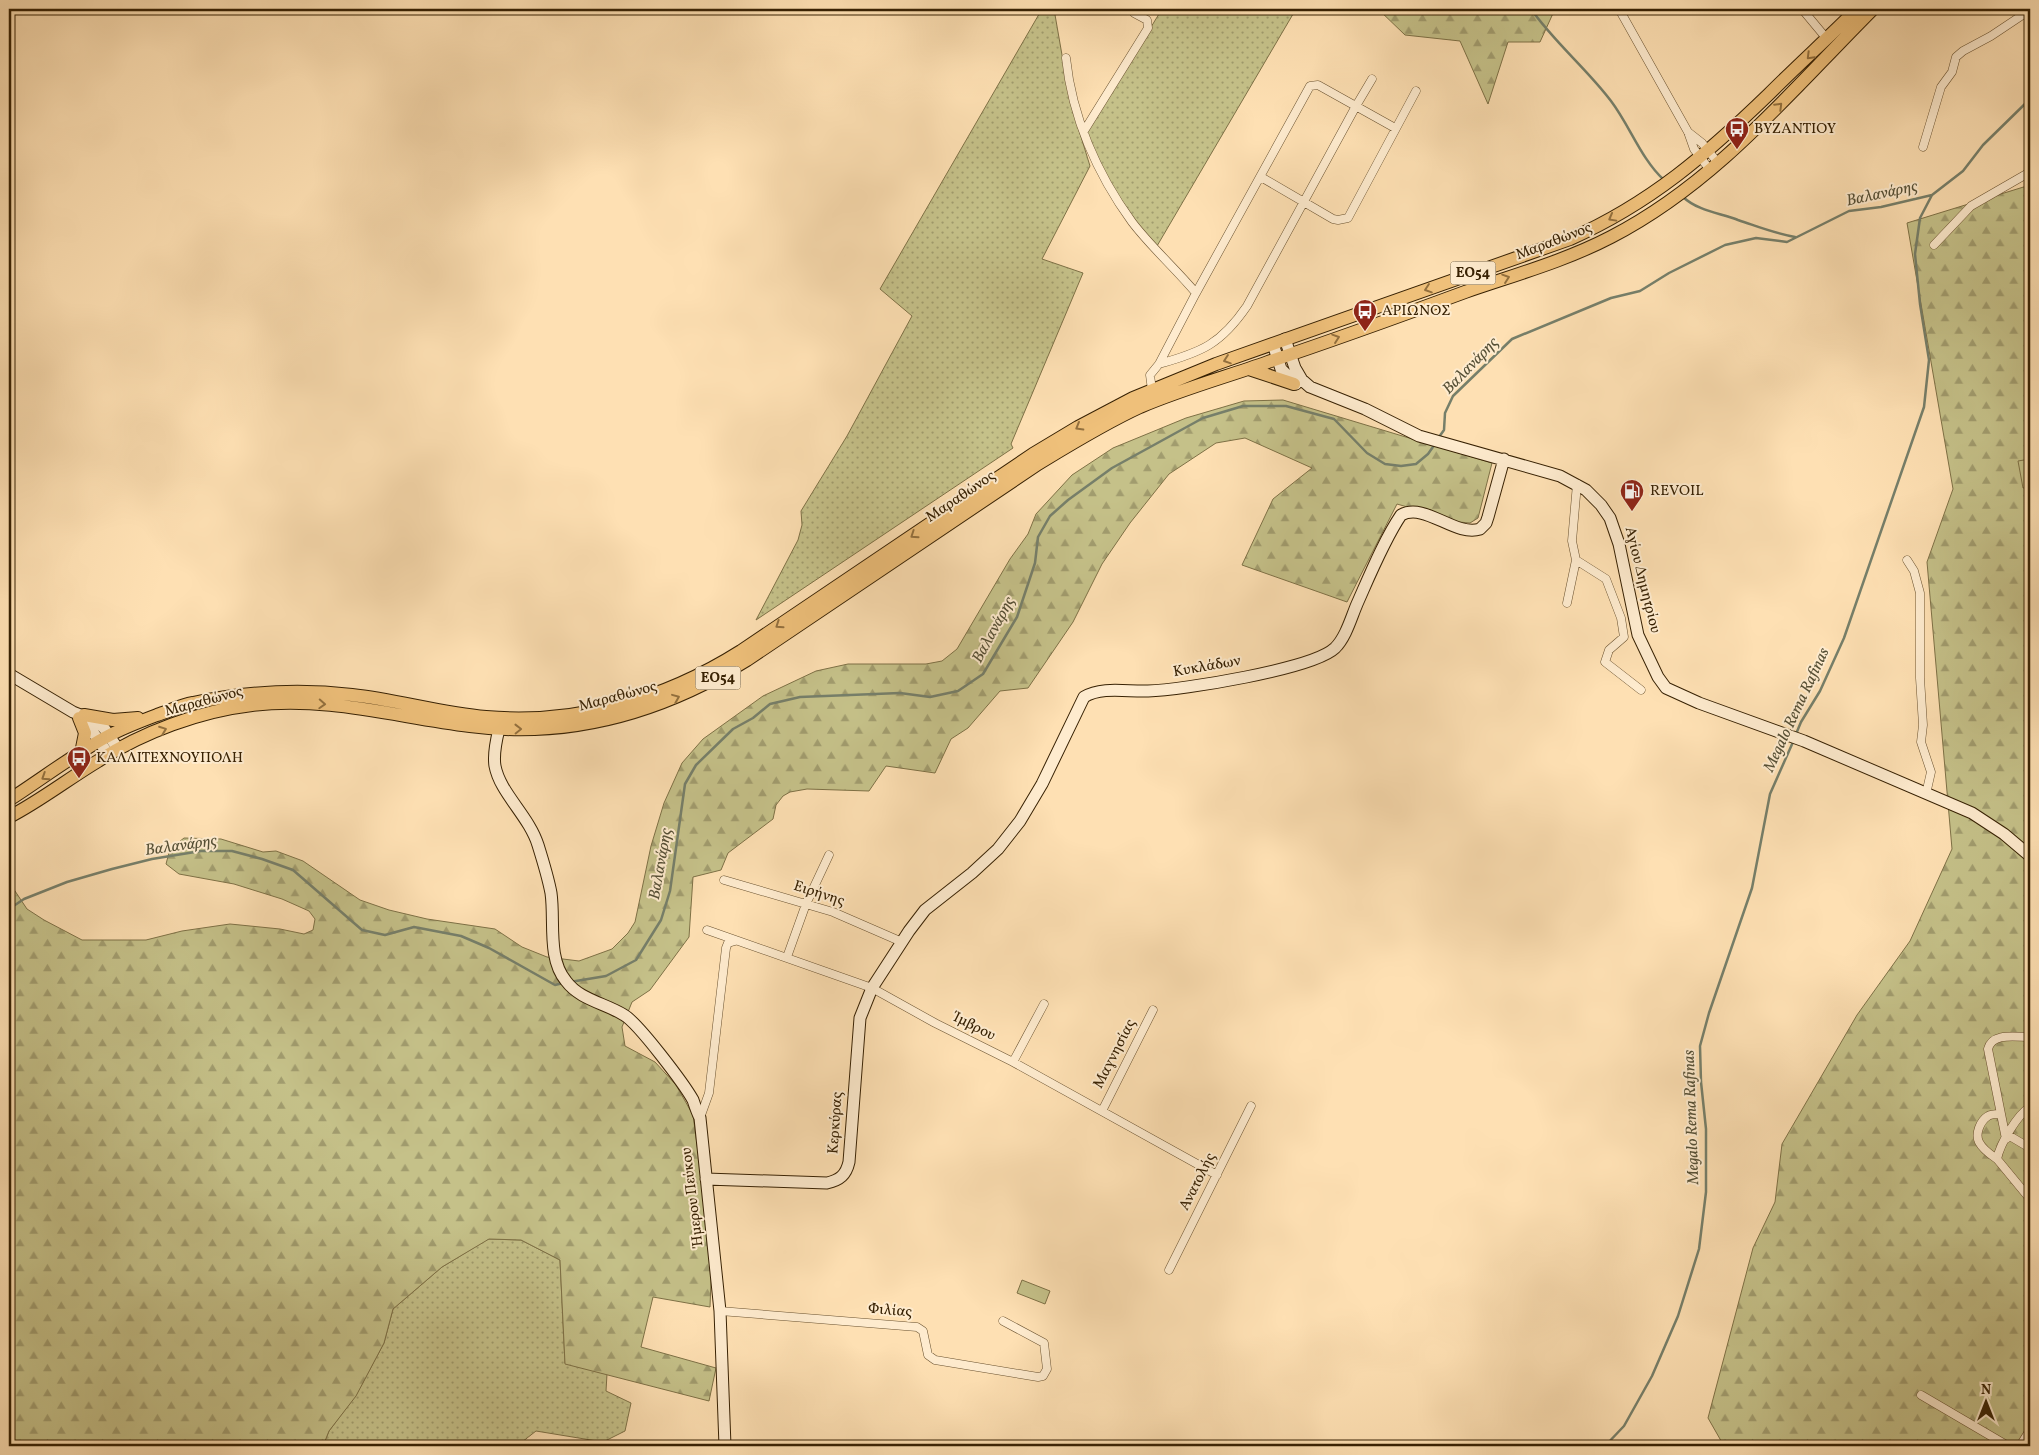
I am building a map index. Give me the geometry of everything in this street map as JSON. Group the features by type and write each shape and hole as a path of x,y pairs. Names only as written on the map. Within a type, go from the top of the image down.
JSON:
{"main road":[{"name":"Μαραθώνος","path":"9,800 104,738 191,703 228,697 287,692 352,695 469,715 509,718 579,714 639,700 675,687 728,659 1033,454 1087,422 1152,390 1216,364 1570,239 1604,223 1654,193 1705,154 1857,9"},
{"name":"Μαραθώνος","path":"9,817 113,752 197,718 233,708 267,704 315,703 351,706 468,726 498,729 549,728 581,725 642,710 686,694 747,660 1038,464 1084,436 1165,396 1290,355 1574,254 1611,237 1668,203 1714,167 1779,106 1873,9"},
{"path":"1248,369 1294,384"},
{"path":"81,753 85,732 79,715 116,720 151,718"}],"street":[{"path":"1084,132 1148,28 1147,20 1134,12 1133,9"},
{"path":"1619,9 1688,132 1694,149 1705,154 1714,167"},
{"path":"1802,9 1827,39"},
{"path":"1923,147 1941,87 1952,72 1956,57 1963,50 1991,36 2030,10"},
{"path":"1066,58 1068,82 1074,108 1098,168 1133,223 1196,293"},
{"path":"1159,364 1206,348 1224,336 1235,324 1248,306 1372,79"},
{"path":"1152,390 1150,375 1159,364 1310,86 1318,86 1395,128"},
{"path":"1261,177 1333,219 1348,218 1416,91"},
{"path":"1934,245 1971,206 2030,172"},
{"path":"1279,342 1277,359 1281,369 1294,384"},
{"name":"Αγίου Δημητρίου","path":"1279,342 1290,355 1300,377 1315,389"},
{"name":"Αγίου Δημητρίου","path":"1294,384 1315,389 1364,409 1424,438 1554,473 1577,484 1601,504 1610,518 1618,539 1638,635 1660,681 1675,694 1804,741 1983,820 2030,856"},
{"name":"Κυκλάδων","path":"902,942 925,910 972,873 998,849 1020,821 1042,784 1084,697 1096,691 1148,691 1182,687 1275,671 1324,656 1336,647 1342,638 1366,582 1401,515 1406,512 1413,512 1465,529 1480,528 1486,523 1504,459"},
{"path":"1567,603 1576,560 1572,541 1577,484"},
{"path":"1576,560 1606,579 1621,618 1624,637 1609,650 1605,662 1641,690"},
{"path":"1907,560 1914,571 1920,593 1920,678 1923,725 1921,742 1931,772 1926,794"},
{"path":"9,674 79,715 98,722 104,738 113,752"},
{"name":"Ήμερου Πεύκου","path":"498,729 494,759 496,771 531,827 538,844 550,888 556,958 562,976 573,989 583,996 617,1011 636,1024 688,1092 700,1118 720,1311 725,1446"},
{"path":"787,957 806,904 829,855"},
{"name":"Ειρήνης","path":"724,880 849,918 902,942"},
{"name":"Ίμβρου","path":"707,930 872,988 1013,1062 1217,1175"},
{"path":"700,1118 710,1093 726,948 728,944 735,941"},
{"name":"Κερκύρας","path":"706,1180 819,1184 838,1180 842,1176 849,1162 860,1018 872,988 902,942"},
{"path":"1013,1062 1044,1004"},
{"name":"Μαγνησίας","path":"1102,1111 1153,1010"},
{"path":"2030,1037 2000,1037 1991,1041 1988,1049 2000,1114 2007,1137 2030,1148"},
{"name":"Ανατολής","path":"1169,1270 1251,1106"},
{"path":"1997,1159 1998,1151 2024,1110 2030,1107"},
{"path":"2000,1114 1988,1116 1981,1124 1978,1134 1979,1142 1997,1159 2030,1199"},
{"name":"Φιλίας","path":"720,1311 917,1327 923,1330 928,1355 935,1360 1038,1377 1043,1376 1047,1368 1044,1343 1004,1321"},
{"path":"1921,1395 2008,1446"},
{"path":"2020,1446 2030,1430"}],"green space":[{"path":"1042,9 1054,9 1070,101 1090,166 1042,259 1083,273 1011,444 1013,448 756,620 798,540 802,525 801,511 847,436 912,316 880,289"},
{"path":"1162,9 1296,9 1157,246 1137,224 1100,167 1087,132"},
{"path":"1378,9 1555,9 1540,42 1508,42 1488,104 1460,41 1405,35"},
{"path":"2030,185 2030,1446 1724,1446 1708,1418 1753,1248 1775,1202 1782,1144 1857,1015 1910,941 1952,849 1927,562 1953,489 1907,223"},
{"path":"1283,400 1492,463 1478,518 1470,523 1459,522 1397,504 1347,602 1242,565 1273,499 1312,468 1245,438 1216,443 1169,474 1130,523 1102,564 1073,622 1028,688 1000,691 968,728 951,739 935,773 886,766 869,791 807,789 790,792 783,796 776,805 773,819 728,853 721,870 693,877 689,937 650,990 632,1002 622,1027 625,1046 655,1062 676,1085 693,1115 712,1255 710,1307 653,1297 641,1347 716,1368 709,1401 565,1364 560,1260 521,1240 489,1239 442,1267 393,1309 384,1343 356,1396 329,1431 323,1446 9,1446 9,890 13,888 27,909 82,940 146,940 182,931 230,924 280,929 304,934 313,930 315,919 309,911 282,899 234,884 179,874 166,864 170,849 184,838 221,839 263,852 276,851 303,861 360,900 389,910 427,919 495,929 522,947 547,957 579,961 612,949 628,933 635,922 651,846 664,803 682,763 703,739 763,696 816,671 848,664 926,664 942,661 957,649 1010,559 1028,534 1036,514 1072,475 1113,448 1186,418 1244,401"},
{"path":"2030,459 2030,487 2023,488 2018,461"},
{"path":"488,1239 521,1240 560,1260 565,1363 607,1374 606,1391 631,1403 625,1431 603,1442 536,1431 522,1442 520,1446 323,1446 329,1431 356,1395 384,1343 393,1309 442,1267"},
{"path":"1022,1280 1050,1291 1045,1304 1017,1293"}],"waterway":[{"path":"1531,9 1611,101 1642,152 1664,180"},
{"name":"Megalo Rema Rafinas","path":"1796,734 1820,691 1844,638 1924,407 1929,360 1920,304 1915,254 1920,218 1932,195 1963,171 1983,145 2030,99"},
{"name":"Βαλανάρης","path":"1439,437 1444,430 1445,413 1453,396 1512,339 1611,298 1640,291 1669,273 1725,245 1756,238 1787,242 1849,211 1881,207 1932,195"},
{"path":"1683,197 1702,209 1773,232 1795,237"},
{"name":"Βαλανάρης","path":"570,982 606,976 636,960 661,920 670,891 685,784 696,765 733,729 753,718 770,704 800,697 900,693 930,697 958,691 983,674 1017,617 1035,563 1038,537 1050,516 1068,500 1112,468 1203,418 1243,406 1286,406 1334,419 1367,453 1385,464 1401,466 1416,464 1428,454 1435,444"},
{"name":"Megalo Rema Rafinas","path":"1605,1446 1624,1426 1652,1376 1678,1316 1699,1249 1706,1192 1706,1129 1701,1082 1700,1046 1709,1013 1752,888 1770,794 1793,742"},
{"name":"Βαλανάρης","path":"9,909 24,899 67,882 112,869 152,859 201,851 232,851 293,870 362,930 385,935 414,927 461,936 489,948 555,985 563,983"}],"place":[{"name":"ΒΥΖΑΝΤΙΟΥ","path":"1737,150"},
{"name":"ΑΡΙΩΝΟΣ","path":"1365,332"},
{"name":"REVOIL","path":"1632,512"},
{"name":"ΚΑΛΛΙΤΕΧΝΟΥΠΟΛΗ","path":"79,779"}]}
